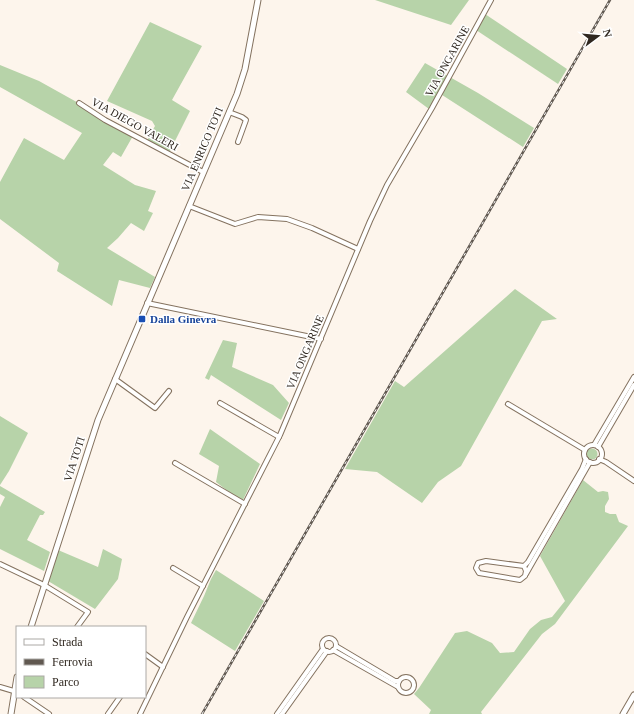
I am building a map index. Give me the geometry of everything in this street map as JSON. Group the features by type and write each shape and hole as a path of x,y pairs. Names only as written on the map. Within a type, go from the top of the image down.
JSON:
{"main road":[{"name":"VIA ENRICO TOTI","path":"148,302 237,94 245,69 258,0"},
{"name":"VIA TOTI","path":"31,626 93,433 148,302"},
{"path":"11,714 16,692"},
{"path":"623,714 634,695"}],"street":[{"name":"VIA ONGARINE","path":"140,714 203,586 279,438 358,249 387,185 432,108 491,0"},
{"name":"VIA DIEGO VALERI","path":"79,103 105,120 203,172"},
{"path":"229,112 242,116 246,120 238,142"},
{"path":"189,206 235,224 258,217 287,219 312,228 358,249"},
{"path":"148,302 321,339"},
{"path":"596,446 634,377"},
{"path":"115,379 155,408 169,391"},
{"path":"596,446 634,385"},
{"path":"220,403 279,438"},
{"path":"508,404 585,450"},
{"path":"589,446 596,446 601,454 599,459 595,462 590,462 584,455 585,450 589,446"},
{"path":"524,566 532,555 582,469 586,459"},
{"path":"599,459 634,481"},
{"path":"524,566 486,560 480,562 476,568 482,575 517,580 523,578 590,462"},
{"path":"175,463 245,504"},
{"path":"0,564 44,585 88,612 78,626"},
{"path":"524,566 526,574"},
{"path":"173,568 203,586"},
{"path":"325,650 322,645 323,641 329,638 335,640 336,646 333,650"},
{"path":"336,646 395,681 399,681"},
{"path":"325,650 333,650 398,687 403,692 408,692 412,689 412,680 407,677 402,678 399,681 398,687"},
{"path":"277,714 325,650"},
{"path":"282,714 325,650"},
{"path":"146,655 163,667"},
{"path":"0,687 16,692"},
{"path":"25,698 49,714"},
{"path":"108,714 119,698"}],"green space":[{"path":"375,0 469,0 451,25"},
{"path":"482,12 567,69 558,84 473,28"},
{"path":"150,22 202,46 172,100 190,111 169,153 147,141 155,126 152,121 107,101"},
{"path":"425,63 478,93 534,128 523,147 439,93 429,109 406,92"},
{"path":"0,65 39,81 134,134 121,157 113,152 103,165 135,185 156,191 148,211 153,213 144,231 131,223 107,248 155,277 150,288 119,280 112,306 57,271 59,263 0,219 0,182 24,138 64,160 82,133 0,87"},
{"path":"515,289 557,319 542,321 461,466 438,482 422,503 377,472 345,469 395,381 404,387"},
{"path":"223,340 237,343 232,367 273,385 289,403 281,420 211,375 209,380 205,378"},
{"path":"0,416 28,433 9,471 0,485"},
{"path":"210,429 260,464 242,502 216,482 219,466 199,454"},
{"path":"592,448 596,450 598,454 596,458 592,460 588,458 586,454 588,450"},
{"path":"583,480 598,492 608,492 609,499 605,506 605,512 616,514 619,522 628,526 555,624 542,634 481,712 482,714 429,714 431,710 414,694 455,633 467,631 492,643 500,653 514,652 530,629 541,620 552,617 565,601 540,556"},
{"path":"0,486 45,512 43,515 40,515 27,540 50,552 44,571 0,549 0,507 5,497 0,494"},
{"path":"103,549 122,559 118,579 95,609 48,581 58,550 98,567"},
{"path":"216,570 264,601 235,651 191,623"}],"railway":[{"path":"202,714 610,0"}],"place":[{"name":"Dalla Ginevra","path":"142,319"}]}
